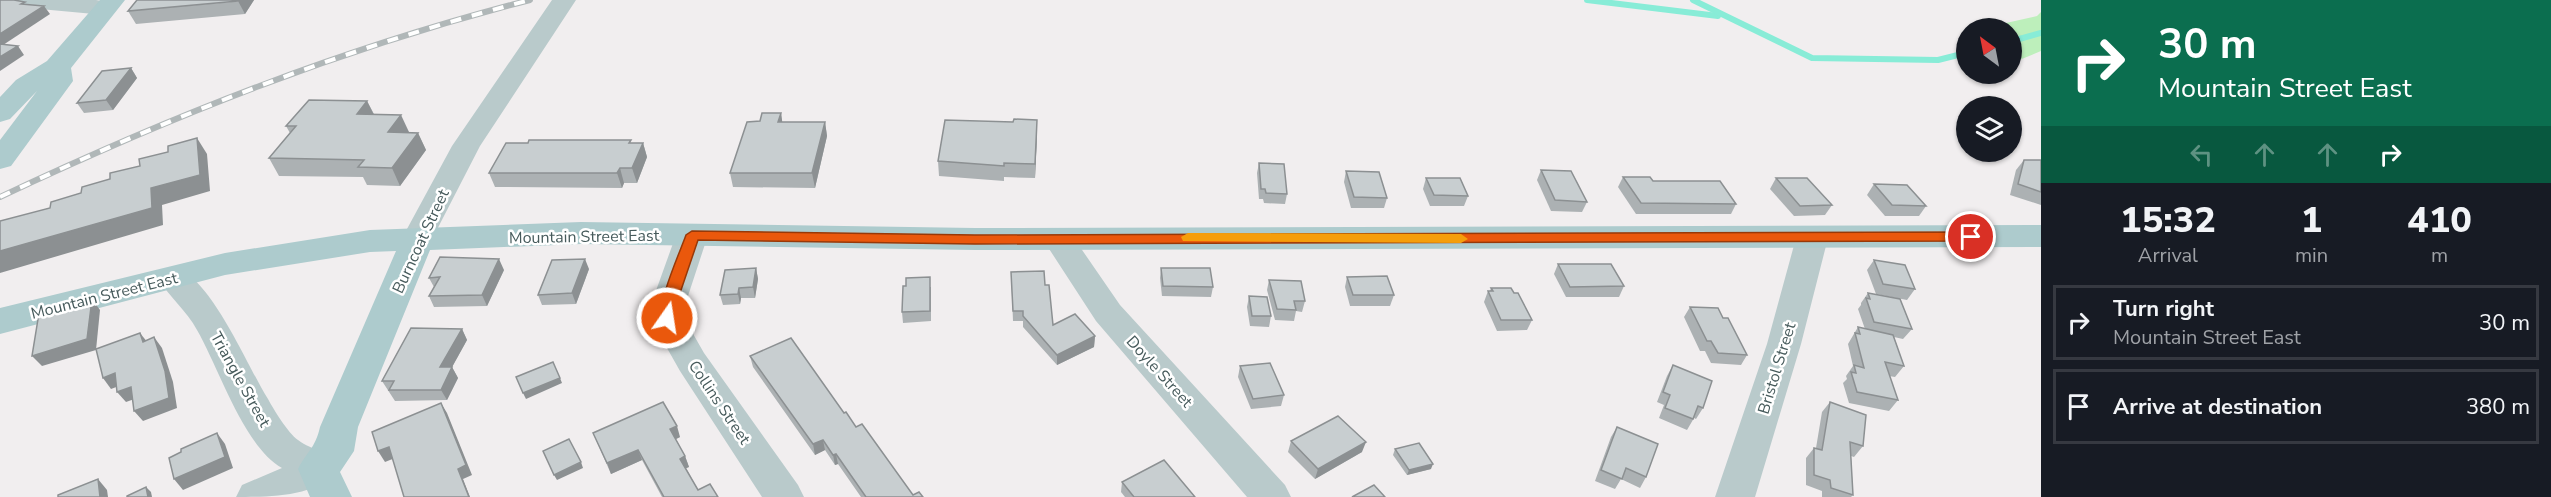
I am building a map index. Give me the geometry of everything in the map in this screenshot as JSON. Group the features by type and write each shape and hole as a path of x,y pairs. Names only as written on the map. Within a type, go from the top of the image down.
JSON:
{"main road":[{"path":"0,113 26,86 57,67 109,4"},
{"path":"0,160 58,81 57,67"},
{"name":"Mountain Street East","path":"0,321 225,264 370,241 581,233 975,240 2041,236"},
{"name":"Burncoat Street","path":"325,483 339,428 417,240"}],"street":[{"path":"18,0 109,4"},
{"name":"Burncoat Street","path":"417,240 466,146 564,0"},
{"name":"Collins Street","path":"692,235 670,299 667,318 692,362 784,497"},
{"name":"Doyle Street","path":"1058,238 1108,313 1271,497"},
{"name":"Bristol Street","path":"1735,497 1784,344 1812,238"},
{"name":"Triangle Street","path":"174,278 210,322 255,410 282,450 325,483"},
{"path":"256,497 325,483"}],"green space":[{"path":"2041,12 2041,51 2022,59 2022,19 2037,16"}],"building":[{"path":"0,0 14,0 25,2 21,4 44,6 0,34"},
{"path":"137,0 239,0 128,11"},
{"path":"0,44 18,46 0,57"},
{"path":"131,68 106,100 77,103 102,71"},
{"path":"309,100 367,101 357,114 401,115 388,132 418,133 392,168 358,167 364,160 269,158 296,126 286,126"},
{"path":"762,113 781,113 778,122 825,122 812,173 730,173 747,122 760,121"},
{"path":"1014,119 1037,120 1035,164 1004,163 1004,166 938,161 945,120 1013,122"},
{"path":"197,138 200,175 151,188 152,208 0,251 0,221 50,208 51,202 81,193 82,187 110,179 110,173 140,166 139,159 168,152 168,146"},
{"path":"529,140 631,140 629,143 643,143 632,168 620,168 617,173 489,173 506,143 528,143"},
{"path":"2024,160 2041,160 2041,192 2018,184"},
{"path":"1259,163 1284,164 1287,194 1266,193 1265,189 1261,189"},
{"path":"1541,170 1571,171 1587,202 1555,200"},
{"path":"1346,171 1379,172 1387,198 1354,197"},
{"path":"1623,177 1650,177 1653,181 1720,181 1736,204 1641,203"},
{"path":"1426,178 1460,178 1468,196 1434,195"},
{"path":"1776,178 1807,178 1832,205 1800,206"},
{"path":"1874,184 1907,185 1926,206 1892,205"},
{"path":"440,257 499,259 482,295 429,296 440,277 429,278"},
{"path":"585,259 572,293 538,295 552,260"},
{"path":"1874,260 1905,265 1915,289 1883,284"},
{"path":"1558,264 1611,264 1624,286 1570,287"},
{"path":"756,268 753,287 739,288 738,294 720,295 725,270"},
{"path":"1161,268 1210,268 1213,287 1163,286"},
{"path":"1044,271 1045,285 1049,285 1053,325 1075,314 1095,336 1057,355 1023,316 1023,311 1013,311 1011,272"},
{"path":"1387,276 1394,295 1353,295 1347,277"},
{"path":"930,277 930,311 902,312 903,286 906,286 906,278"},
{"path":"1269,280 1301,281 1305,301 1294,301 1296,310 1277,309"},
{"path":"1491,288 1511,288 1514,293 1518,293 1532,320 1501,320 1488,291 1493,291"},
{"path":"1868,293 1900,299 1912,329 1874,322 1866,298 1870,299"},
{"path":"1249,296 1267,297 1271,316 1252,316"},
{"path":"92,299 87,339 32,356 39,313"},
{"path":"1690,307 1718,308 1723,318 1728,318 1747,355 1718,353 1711,341 1707,341"},
{"path":"1858,327 1893,335 1904,366 1885,362 1898,400 1857,392 1851,372 1856,373 1854,365 1864,368 1855,333 1860,334"},
{"path":"411,328 462,329 440,367 452,367 441,390 389,390 394,381 382,381"},
{"path":"140,333 143,342 154,337 165,371 169,398 134,411 131,387 117,392 115,373 103,378 96,349"},
{"path":"791,338 844,413 846,412 856,427 862,424 913,495 919,492 923,497 866,497 836,454 833,455 823,440 813,444 750,356"},
{"path":"553,362 560,378 523,393 516,377"},
{"path":"1270,363 1284,395 1253,399 1240,366"},
{"path":"1673,365 1712,381 1703,408 1698,406 1693,419 1665,408 1670,395 1663,392"},
{"path":"663,402 677,426 670,429 685,456 680,459 698,490 710,484 718,497 664,497 638,450 607,463 593,433"},
{"path":"1830,402 1866,415 1863,446 1850,442 1853,495 1831,488 1830,480 1814,475 1814,448 1822,450"},
{"path":"441,403 466,465 458,469 469,497 404,497 389,447 378,451 372,432"},
{"path":"1338,416 1366,442 1318,469 1291,441"},
{"path":"1617,427 1658,444 1646,477 1626,468 1622,479 1601,470"},
{"path":"217,433 225,457 174,479 169,458 181,452 181,449"},
{"path":"569,439 581,462 554,475 543,451"},
{"path":"1419,443 1433,464 1409,470 1395,449"},
{"path":"1164,460 1195,497 1134,497 1122,482"},
{"path":"98,479 100,497 58,497 58,495"},
{"path":"1374,485 1385,497 1352,497"},
{"path":"146,487 148,497 127,497 127,496"}],"waterway":[{"path":"1587,0 1718,16"},
{"path":"1693,0 1812,58 1938,60 1956,56"},
{"path":"2022,38 2041,33"}],"railway":[{"path":"0,197 130,138 260,86 393,40 530,0"}],"slow traffic":[{"path":"1188,237 1461,239"}],"route":[{"path":"667,318 670,299 692,235 975,240 1127,237 1474,239 1971,237"}]}
